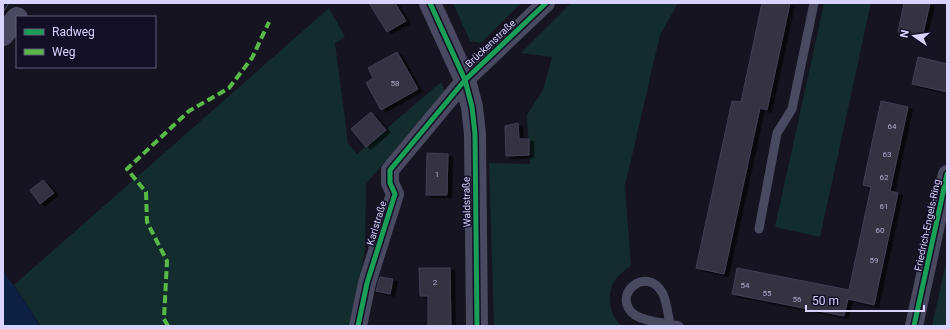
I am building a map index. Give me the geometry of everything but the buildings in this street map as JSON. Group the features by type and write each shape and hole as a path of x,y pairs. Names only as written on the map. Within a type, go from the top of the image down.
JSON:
{"street":[{"path":"18,16 28,3"},
{"name":"Waldstraße","path":"430,3 465,80 472,107 475,134 477,326"},
{"name":"Brückenstraße","path":"465,80 546,3"},
{"path":"3,35 16,18"},
{"name":"Karlstraße","path":"358,326 367,283 394,194 390,183 390,170 465,80"},
{"name":"Friedrich-Engels-Ring","path":"914,326 947,174"}],"lane":[{"path":"759,229 777,133 792,109 814,3"},
{"path":"646,281 656,285 663,294 675,325 643,319 634,314 627,306 626,297 629,290 638,282 646,281"}],"green space":[{"path":"453,3 521,3 481,43 470,41"},
{"path":"571,3 678,3 660,35 625,186 631,266 620,274 615,280 610,292 610,304 614,317 622,326 494,326 489,163 530,164 527,115 543,90 552,57 521,53"},
{"path":"824,3 871,3 820,237 775,227"},
{"path":"329,8 345,37 335,43 348,143 357,154 441,82 445,91 366,184 365,249 353,326 41,326 14,285"},
{"path":"947,258 947,326 932,326"}],"water":[{"path":"3,271 19,293 40,326 3,326"}],"tram line":[{"path":"3,12 9,3"}],"marked path":[{"path":"168,326 164,319 167,261 147,222 146,192 127,169 189,111 229,88 252,58 269,22"}],"cycle path":[{"path":"430,3 465,80 472,107 475,134 477,326"},
{"path":"358,326 367,283 395,194 390,183 390,170 465,80 546,3"},
{"path":"914,326 947,174"}]}
